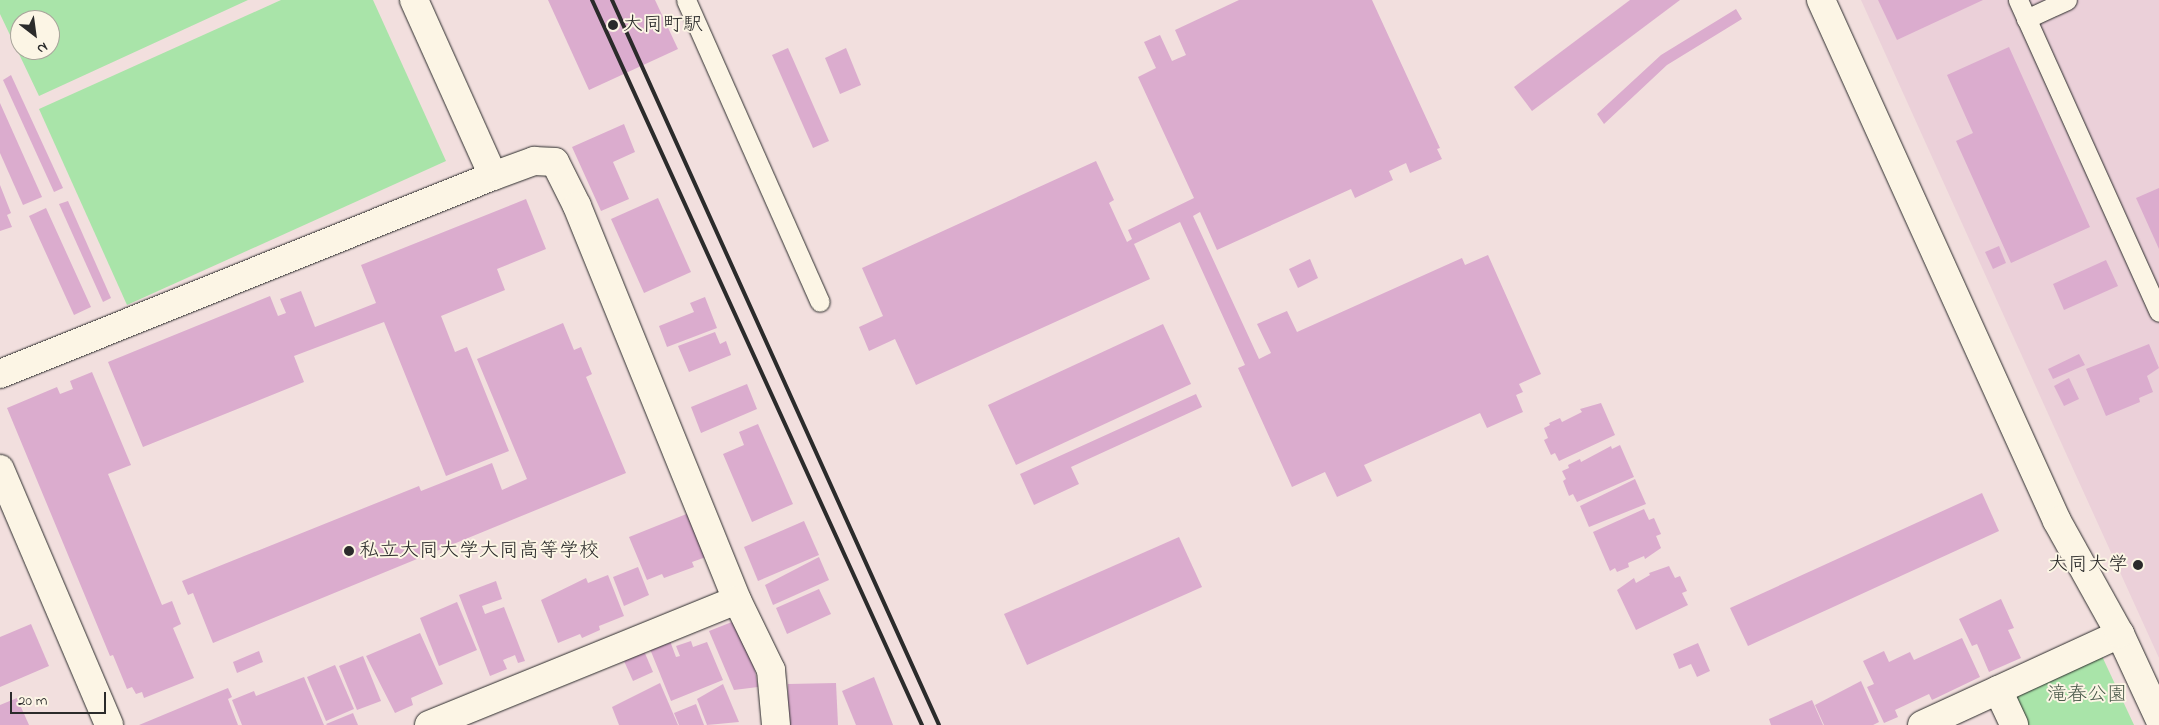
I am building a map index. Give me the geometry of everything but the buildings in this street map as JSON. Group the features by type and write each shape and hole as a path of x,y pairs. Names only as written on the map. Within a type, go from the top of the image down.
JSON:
{"street":[{"path":"414,0 493,176"},
{"path":"1821,0 2057,521 2120,634 2159,718"},
{"path":"0,374 493,176 534,161 555,162 577,206 737,600 770,670 776,725"},
{"path":"0,469 109,725"},
{"path":"429,725 737,600"},
{"path":"1922,725 2120,634"},
{"path":"1998,690 2014,725"}],"lane":[{"path":"686,0 820,302"},
{"path":"2018,0 2159,312"},
{"path":"2026,19 2067,0"}],"shaded area":[{"path":"1861,0 2159,0 2159,658 2074,471"}],"green space":[{"path":"0,0 248,0 39,96 22,60 60,60 60,10 10,10 10,35 0,14"},
{"path":"281,0 373,0 446,161 127,305 39,109"},
{"name":"滝春公園","path":"2101,654 2134,725 2025,725 2011,696"}],"railway":[{"path":"592,0 922,725"},
{"path":"612,0 939,725"}],"place":[{"name":"大同町駅","path":"613,25"},
{"name":"私立大同大学大同高等学校","path":"349,551"},
{"name":"大同大学","path":"2138,565"}]}
